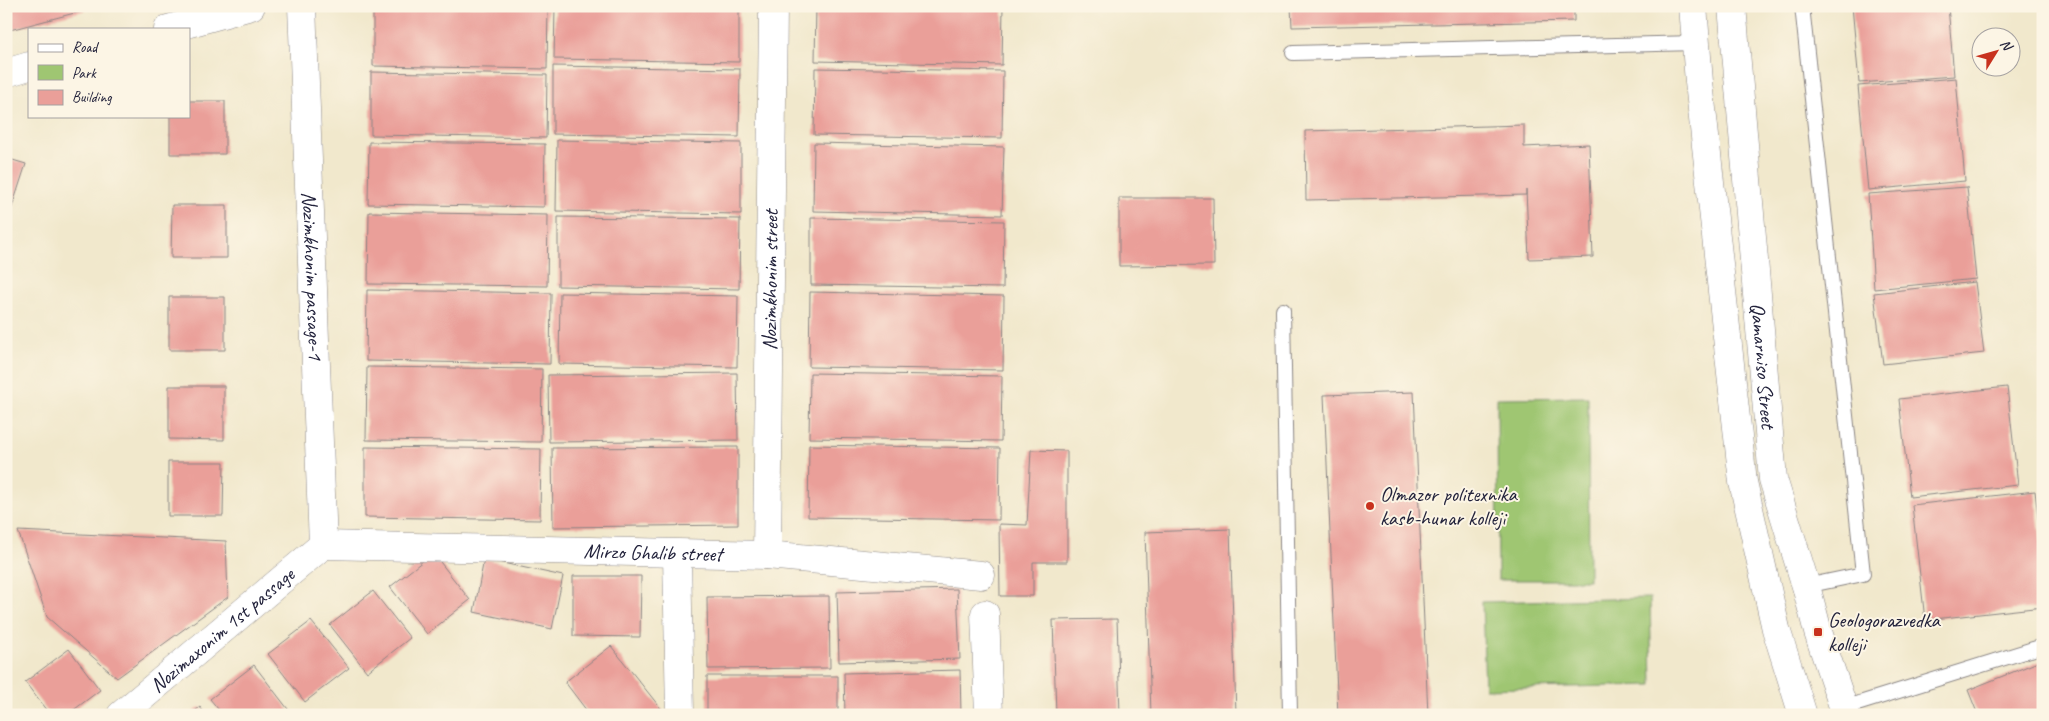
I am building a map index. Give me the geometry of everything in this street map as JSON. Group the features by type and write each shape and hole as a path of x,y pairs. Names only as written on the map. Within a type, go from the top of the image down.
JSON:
{"street":[{"path":"172,28 251,6"},
{"name":"Nozimkhonim passage-1","path":"302,6 323,545"},
{"name":"Nozimkhonim street","path":"767,555 773,6"},
{"name":"Qamarniso Street","path":"1693,6 1743,482 1776,629 1804,715"},
{"name":"Qamarniso Street","path":"1732,6 1772,479 1806,586 1818,632 1845,711"},
{"path":"6,72 28,66"},
{"name":"Mirzo Ghalib street","path":"323,545 767,555 981,575"},
{"name":"Nozimaxonim 1st passage","path":"121,715 323,545"},
{"path":"676,554 680,715"},
{"path":"985,614 989,715"}],"lane":[{"path":"1802,6 1863,574 1806,586"},
{"path":"1293,53 1696,43"},
{"path":"1283,310 1290,715"},
{"path":"1845,711 2043,646"}],"green space":[{"path":"1588,397 1589,580 1498,580 1497,398"},
{"path":"1650,598 1652,685 1485,689 1482,602"}],"building":[{"path":"6,6 84,6 86,10 6,31"},
{"path":"373,6 548,6 547,69 373,66"},
{"path":"555,6 739,6 739,62 554,59"},
{"path":"816,6 1003,6 1002,65 815,61"},
{"path":"1291,6 1574,6 1574,21 1292,27"},
{"path":"1852,6 1948,6 1954,76 1859,83"},
{"path":"553,66 740,69 739,137 553,134"},
{"path":"815,68 1003,71 1002,138 814,135"},
{"path":"371,72 547,75 546,138 371,135"},
{"path":"1956,78 1965,181 1868,190 1858,86"},
{"path":"190,101 225,101 225,154 170,154 170,118 190,118"},
{"path":"1524,125 1524,147 1589,144 1593,257 1529,259 1526,190 1526,195 1306,200 1305,131"},
{"path":"557,140 741,143 741,214 556,211"},
{"path":"369,142 545,144 544,207 368,204"},
{"path":"814,143 1004,147 1002,215 813,211"},
{"path":"6,158 26,164 11,210 6,208"},
{"path":"1967,187 1976,279 1874,289 1868,194"},
{"path":"1119,198 1213,198 1214,265 1119,266"},
{"path":"172,205 227,205 227,258 171,258"},
{"path":"369,212 548,215 547,286 368,284"},
{"path":"558,217 740,219 739,289 558,286"},
{"path":"811,218 1004,221 1003,288 811,285"},
{"path":"1975,282 1984,353 1883,364 1874,293"},
{"path":"367,290 551,293 550,364 366,361"},
{"path":"810,292 1004,296 1003,370 809,367"},
{"path":"560,293 738,296 737,367 559,364"},
{"path":"169,297 225,297 225,350 169,350"},
{"path":"367,367 542,369 541,442 366,440"},
{"path":"737,373 738,440 549,442 548,375"},
{"path":"810,373 1002,376 1001,441 809,438"},
{"path":"169,386 224,386 224,440 169,439"},
{"path":"2007,387 2018,485 1910,497 1899,399"},
{"path":"1414,392 1428,715 1338,715 1324,395"},
{"path":"809,445 1000,448 999,520 808,517"},
{"path":"365,447 541,449 540,520 365,517"},
{"path":"738,447 738,525 553,527 552,448"},
{"path":"1031,450 1067,451 1067,562 1033,562 1033,596 1000,596 999,524 1027,525"},
{"path":"168,462 224,462 223,516 168,516"},
{"path":"2035,491 2043,559 2043,607 1925,620 1912,505"},
{"path":"1230,529 1236,714 1151,715 1145,532"},
{"path":"18,531 226,541 228,597 117,678 47,617"},
{"path":"433,553 470,600 427,634 390,587"},
{"path":"484,559 563,576 552,629 474,612"},
{"path":"573,576 641,576 640,637 573,636"},
{"path":"957,589 960,659 839,662 837,592"},
{"path":"373,591 410,638 367,672 330,625"},
{"path":"829,596 830,668 708,669 707,597"},
{"path":"1117,619 1120,715 1056,715 1053,620"},
{"path":"311,621 349,668 305,702 268,654"},
{"path":"611,646 666,715 590,715 565,682"},
{"path":"69,649 100,690 67,715 50,715 25,682"},
{"path":"2043,660 2043,715 1978,715 1968,690"},
{"path":"254,665 291,713 288,715 223,715 210,699"},
{"path":"960,670 961,715 845,715 844,673"},
{"path":"707,676 838,676 838,715 707,715"},
{"path":"200,707 206,715 190,715"}],"place":[{"name":"Оlmazor politexnika kasb-hunar kolleji","path":"1370,506"},
{"name":"Geologorazvedka kolleji","path":"1818,632"}]}
